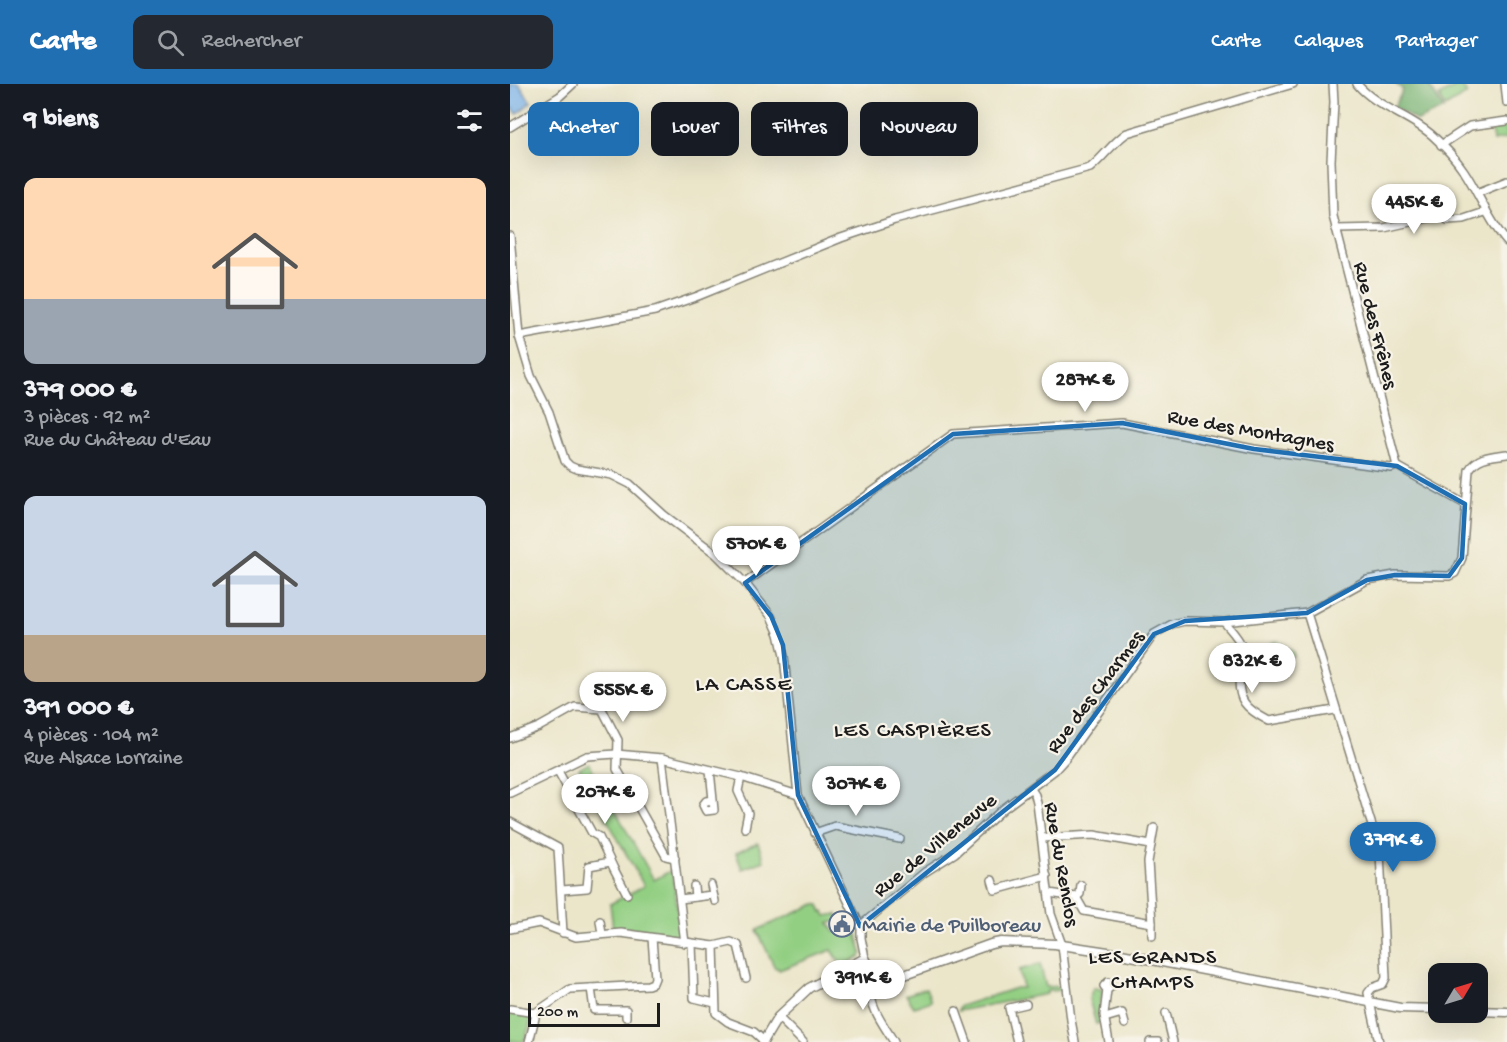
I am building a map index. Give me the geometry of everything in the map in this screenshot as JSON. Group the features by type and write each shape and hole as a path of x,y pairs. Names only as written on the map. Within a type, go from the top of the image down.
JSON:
{"main road":[{"path":"764,1041 778,1017 809,988 866,958 878,983 1001,942 1062,945 1400,1008 1428,1009"},
{"path":"1488,1011 1507,1012"}],"street":[{"path":"519,336 600,322 675,304 841,238 895,220 1090,168 1102,158 1115,141 1127,133 1293,84"},
{"name":"Rue des Frênes","path":"1333,84 1331,161 1333,216 1397,466"},
{"path":"1357,84 1370,98 1421,126 1441,145 1463,169 1493,226 1507,242"},
{"path":"1505,84 1507,103"},
{"path":"510,127 560,96 570,85"},
{"path":"1441,145 1470,126 1507,121"},
{"path":"1477,194 1507,181"},
{"path":"1336,229 1384,228 1441,214 1447,220 1464,219 1485,212"},
{"path":"510,236 514,326 531,376 549,412 565,461 570,466 620,478 716,554 745,583 771,616 783,645 797,792 860,926 866,958"},
{"name":"Rue des Montagnes","path":"745,583 953,434 1122,423 1254,449 1390,468 1397,466 1465,504"},
{"path":"1379,1042 1368,993 1372,988 1383,984 1386,978 1380,852 1306,613 1366,580 1395,575 1449,576 1455,573 1461,558 1468,476 1473,464 1483,458 1507,454"},
{"name":"Rue des Charmes","path":"1031,789 1056,770 1065,759 1154,634 1172,624 1185,621 1224,622 1306,613"},
{"path":"1224,622 1243,648 1240,696 1243,703 1269,721 1335,710"},
{"path":"510,738 539,727 575,707 603,710 618,740 617,769 666,856 675,858"},
{"path":"510,793 587,756 616,754 662,758 797,792"},
{"path":"662,758 680,899 689,944 694,998 715,1003"},
{"path":"710,770 713,800"},
{"path":"558,771 591,833 599,837 627,894"},
{"path":"741,777 738,790 748,813 745,828"},
{"name":"Rue du Renclos","path":"1031,789 1035,795 1052,914 1062,945 1074,1042"},
{"name":"Rue de Villeneuve","path":"860,926 926,872 955,853 1003,809 1031,789"},
{"path":"510,822 558,848 563,933"},
{"path":"815,833 835,826 900,839"},
{"path":"1152,936 1148,862 1154,828"},
{"path":"1042,838 1094,835 1151,845"},
{"path":"562,890 587,888 589,866 610,862"},
{"path":"992,880 996,890 1047,876"},
{"path":"680,899 713,898 711,885"},
{"path":"1076,897 1080,894 1081,885"},
{"path":"694,886 695,897"},
{"path":"1048,893 1076,897"},
{"path":"1076,897 1084,911 1152,923"},
{"path":"600,921 602,934"},
{"path":"510,929 539,923 576,937 621,933 689,944 714,946 731,942 738,945 746,978"},
{"path":"510,1009 535,1013 566,990 653,983 655,978 652,938"},
{"path":"714,946 716,1013 721,1018 754,1032 764,1041"},
{"path":"839,971 846,992"},
{"path":"878,983 870,989 871,997 878,1015 894,1042"},
{"path":"591,988 594,1010 626,1010 626,1017"},
{"path":"1107,990 1105,1018 1109,1042"},
{"path":"1017,1042 1009,1008 1026,1004"},
{"path":"956,1011 968,1042"},
{"path":"529,1042 535,1013"},
{"path":"1105,1018 1122,1013 1125,1024"},
{"path":"1166,1013 1173,1042"},
{"path":"778,1017 803,1042"},
{"path":"1150,1042 1158,1042"}],"highlighted area":[{"path":"1122,423 1254,449 1397,466 1465,504 1462,558 1449,576 1395,575 1367,580 1307,613 1185,621 1154,634 1055,770 860,926 798,795 783,645 771,616 745,583 953,434"}],"green space":[{"path":"1396,84 1428,84 1444,109 1417,121 1394,107 1403,90"},
{"path":"1461,84 1467,94 1445,107 1439,96"},
{"path":"1504,125 1507,127 1507,138 1493,141 1491,126"},
{"path":"1277,641 1293,652 1294,657 1274,663 1272,642"},
{"path":"589,763 654,880 672,870 681,935 679,938 613,929 610,904 644,886 579,769"},
{"path":"758,843 764,861 742,869 736,853"},
{"path":"815,904 819,905 826,916 837,914 840,921 829,923 835,932 850,926 851,929 855,928 862,953 860,957 842,966 832,950 779,970 775,968 757,930"},
{"path":"1040,964 1046,987 1064,986 1064,990 1047,991 1047,994 958,1011 960,1006 1016,988 1023,988 1019,970"},
{"path":"926,988 931,1001 914,1007 906,995"},
{"path":"1093,988 1101,989 1103,992 1099,1006 1100,1023 1096,1024 1089,999"},
{"path":"510,1012 532,1017 525,1040 522,1042 510,1041"}],"water":[{"path":"510,84 519,84 531,102 528,102 517,114 510,106"}],"place":[{"name":"Mairie de Puilboreau","path":"842,924"}],"district":[{"name":"LA CASSE","path":"744,682"},
{"name":"LES CASPIÈRES","path":"913,728"},
{"name":"LES GRANDS CHAMPS","path":"1153,968"}]}
